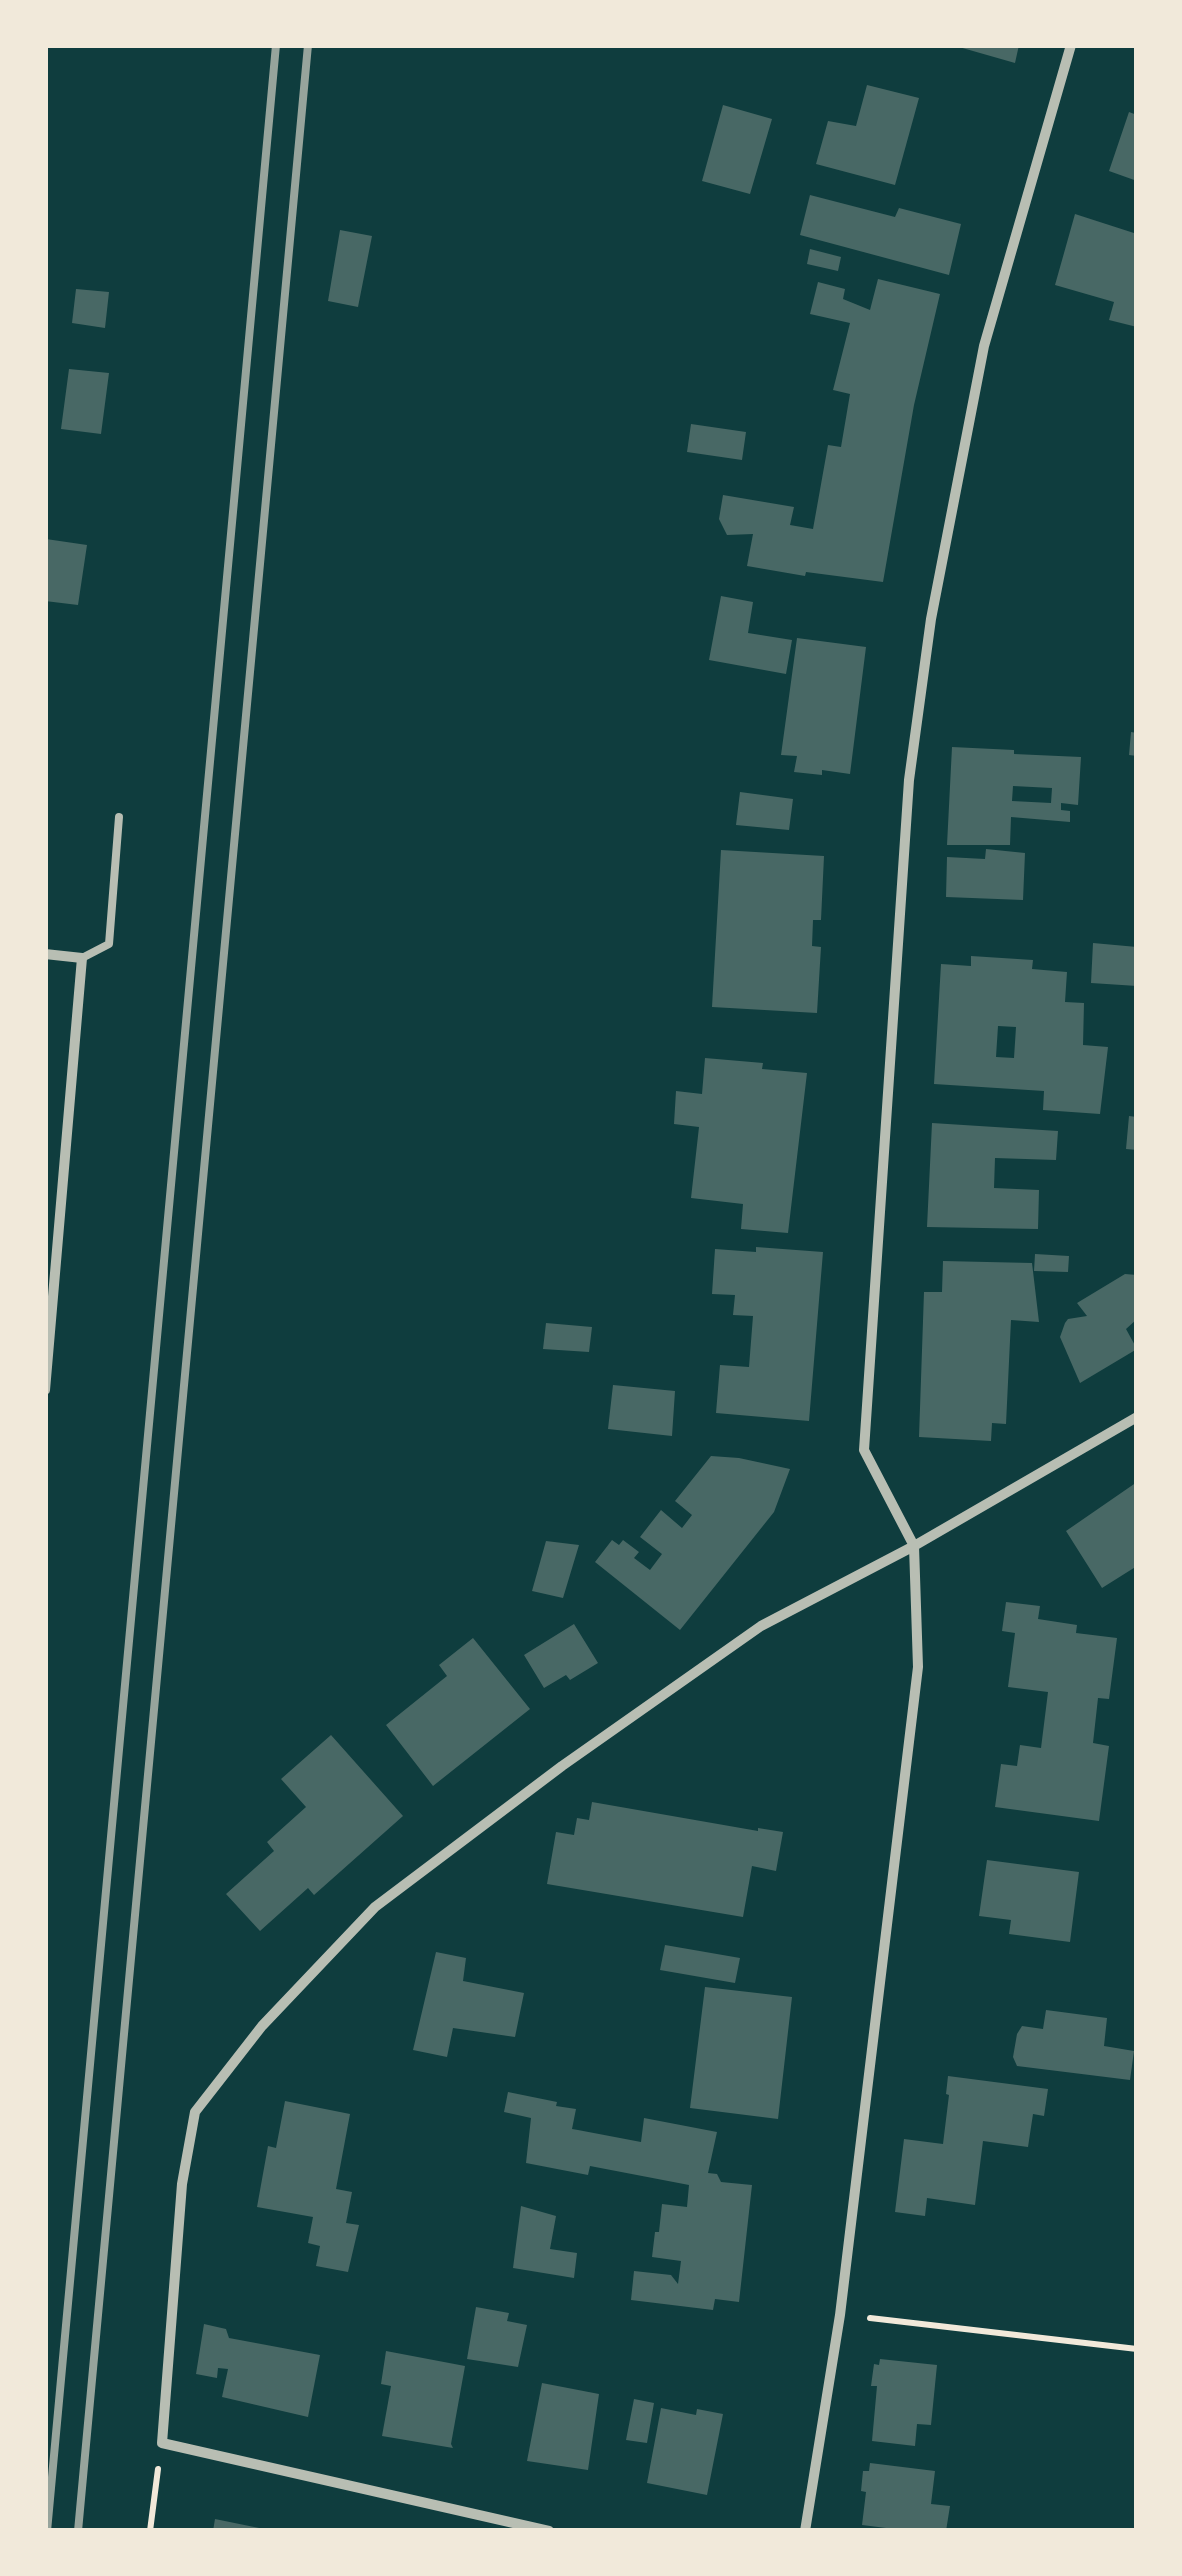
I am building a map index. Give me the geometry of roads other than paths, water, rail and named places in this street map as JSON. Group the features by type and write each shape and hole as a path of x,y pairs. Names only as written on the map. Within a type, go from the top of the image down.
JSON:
{"street":[{"path":"806,2531 840,2314 918,1667 914,1546 864,1450 909,780 931,620 984,346 1072,45"},
{"path":"45,954 82,958 48,1312 45,1390"},
{"path":"549,2531 162,2443 182,2184 194,2112 262,2026 376,1907 562,1766 761,1626 914,1546 1137,1416"}],"lane":[{"path":"82,958 109,944 119,817"}],"railway":[{"path":"47,2531 276,45"},
{"path":"78,2531 308,45"}]}
